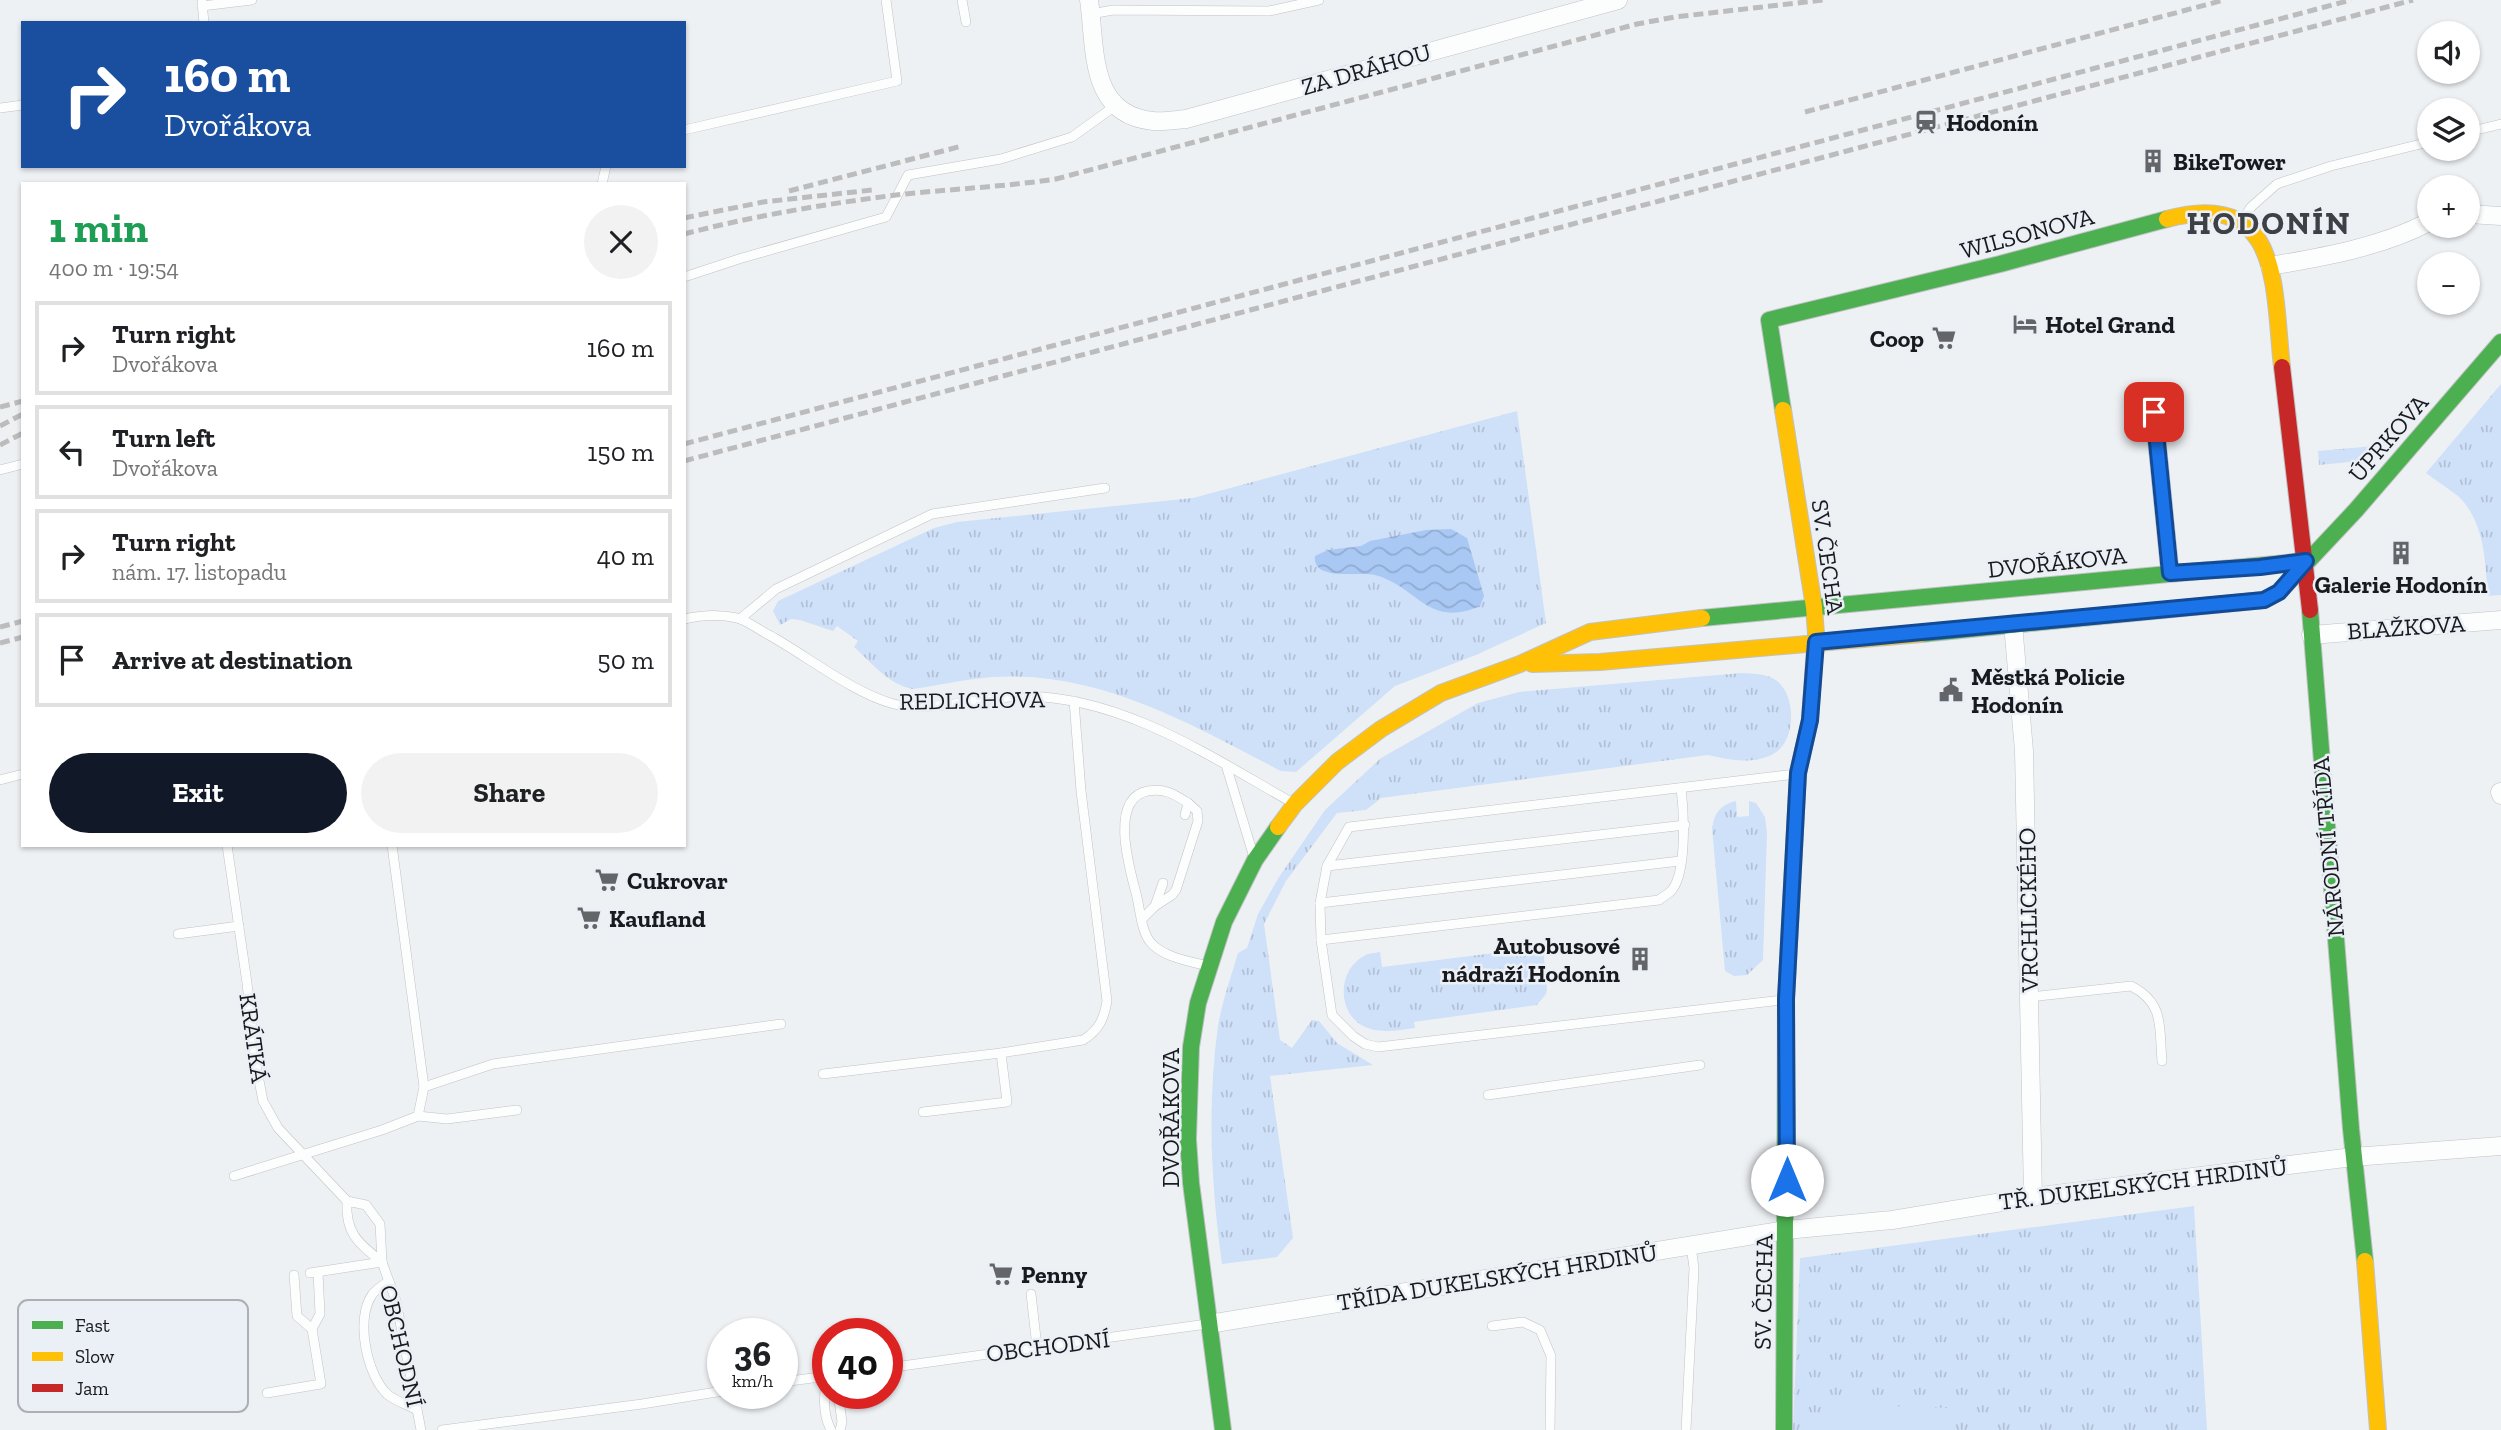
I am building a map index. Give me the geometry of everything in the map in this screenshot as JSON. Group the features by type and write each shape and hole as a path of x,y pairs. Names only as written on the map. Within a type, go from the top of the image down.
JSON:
{"street":[{"name":"ZA DRÁHOU","path":"1115,106 1139,119 1155,122 1186,119 1618,0"},
{"path":"1090,7 1096,66 1101,85 1115,106"},
{"name":"WILSONOVA","path":"1769,320 2000,264 2189,213 2223,213 2242,220"},
{"path":"2480,215 2501,216"},
{"path":"2242,220 2265,246 2270,266 2310,260 2392,239 2417,228"},
{"name":"NÁRODNÍ TŘÍDA","path":"2270,266 2306,561 2353,1157 2370,1313 2378,1430"},
{"name":"SV. ČECHA","path":"1769,320 1814,607 1816,642 1810,720 1798,773 1786,999 1784,1430"},
{"name":"ÚPRKOVA","path":"2306,561 2356,510 2501,342"},
{"path":"2154,412 2170,573"},
{"name":"DVOŘÁKOVA","path":"1223,1430 1191,1183 1188,1139 1191,1047 1198,1003 1224,922 1255,860 1295,804 1337,762 1381,729 1441,693 1520,664 1590,632 1670,621 2306,561"},
{"name":"DVOŘÁKOVA","path":"1520,664 1600,662 2264,600 2279,592 2306,561"},
{"name":"BLAŽKOVA","path":"2311,635 2501,620"},
{"name":"VRCHLICKÉHO","path":"2013,624 2024,751 2034,1197"},
{"name":"TŘ. DUKELSKÝCH HRDINŮ","path":"1786,1230 1892,1220 2034,1197 2353,1157 2501,1146"},
{"name":"TŘÍDA DUKELSKÝCH HRDINŮ","path":"1209,1324 1786,1230"}],"lane":[{"path":"204,21 202,3 253,0"},
{"path":"686,130 897,81 886,0"},
{"path":"962,0 965,22"},
{"path":"1090,7 1113,10 1269,11 1319,0"},
{"path":"0,108 21,105"},
{"path":"686,277 742,258 886,217 908,175 1001,159 1072,137 1115,106"},
{"path":"2480,129 2501,124"},
{"path":"2242,220 2250,206 2277,184 2331,166 2417,145"},
{"path":"0,470 21,465"},
{"path":"740,619 776,589 932,514 1105,488"},
{"name":"REDLICHOVA","path":"686,619 711,615 740,619 859,688 894,704 925,705 1025,696 1074,701 1144,723 1172,735 1295,804"},
{"path":"823,1074 1001,1053 1083,1040 1101,1024 1107,1001 1081,791 1074,701"},
{"path":"1226,765 1255,860"},
{"path":"1786,999 1378,1047 1365,1044 1353,1036 1332,1016 1321,940 1320,903 1327,866 1349,827 1798,773"},
{"path":"0,780 21,775"},
{"path":"1321,940 1659,900 1672,890 1679,875 1685,825 1681,788"},
{"path":"1142,919 1176,890 1199,816 1188,803 1170,792 1152,790 1140,793 1132,799 1126,811 1124,826 1132,880 1142,919 1147,937 1169,955 1208,967"},
{"path":"1185,815 1188,803"},
{"path":"1327,866 1685,825"},
{"name":"KRÁTKÁ","path":"227,847 255,1060 263,1101 278,1128 347,1201"},
{"path":"392,847 424,1087 418,1116"},
{"path":"1320,903 1680,861"},
{"path":"1155,906 1163,883"},
{"path":"178,934 239,926"},
{"path":"2029,997 2131,986 2146,994 2157,1011 2162,1061"},
{"path":"424,1087 493,1064 780,1024"},
{"path":"923,1112 1007,1102 1001,1053"},
{"path":"1488,1095 1700,1065"},
{"path":"233,1176 382,1130 418,1116 447,1119 517,1110"},
{"name":"OBCHODNÍ","path":"382,1262 361,1245 355,1236 346,1218 347,1201 366,1205 380,1224 382,1262 396,1301 421,1430"},
{"path":"1685,1430 1694,1268 1692,1246"},
{"path":"267,1393 321,1384 312,1329 320,1314 314,1272 382,1262"},
{"path":"293,1275 297,1316 312,1329"},
{"path":"388,1280 372,1295 368,1304 365,1320 368,1361 375,1379 389,1396 417,1409"},
{"path":"1031,1294 1037,1346"},
{"path":"1492,1326 1523,1322 1540,1330 1551,1356 1550,1430"},
{"name":"OBCHODNÍ","path":"903,1366 1209,1324"},
{"name":"OBCHODNÍ","path":"442,1430 707,1393"},
{"path":"826,1409 831,1430"},
{"path":"840,1409 840,1430"}],"green space":[{"path":"2501,384 2501,595 2488,596 2482,543 2474,518 2458,496 2426,473"},
{"path":"1517,411 1546,623 1476,655 1395,686 1296,772 1281,771 1213,735 1143,704 1070,682 1032,677 993,677 913,689 904,687 874,666 854,647 858,641 837,626 833,631 791,619 780,625 773,611 778,601 934,528 957,522 1193,498"},
{"path":"2374,446 2360,461 2319,465 2318,451"},
{"path":"1742,673 1774,679 1782,685 1790,705 1787,739 1773,754 1757,760 1741,761 1708,755 1381,798 1366,810 1337,813 1286,881 1264,924 1280,1040 1292,1048 1312,1020 1319,1021 1337,1043 1373,1065 1270,1076 1293,1238 1277,1257 1222,1264 1215,1205 1212,1085 1224,999 1238,953 1247,948 1258,914 1279,877 1325,810 1381,758 1478,703 1519,692"},
{"path":"1736,801 1737,817 1749,816 1749,801 1756,803 1765,817 1767,833 1763,960 1747,975 1734,976 1725,971 1712,828 1719,810"},
{"path":"1543,947 1547,989 1537,1005 1414,1022 1415,1028 1387,1031 1360,1024 1346,1007 1344,984 1348,973 1354,963 1367,954 1380,952 1382,967"},
{"path":"2194,1206 2207,1430 1793,1430 1800,1258"},
{"path":"1829,1404 1949,1408 1949,1430 1829,1430"}],"water":[{"path":"1451,529 1467,538 1484,596 1480,606 1462,612 1435,609 1389,580 1375,575 1338,574 1321,569 1316,564 1315,556 1328,550 1361,546 1370,541 1426,530"}],"railway":[{"path":"686,234 843,202 1056,179 1637,24 1823,0"},
{"path":"1805,112 2224,0"},
{"path":"686,443 2351,0"},
{"path":"686,460 2413,0"},
{"path":"789,191 962,146"},
{"path":"686,218 763,202 872,190"},
{"path":"0,407 21,402"},
{"path":"0,426 21,415"},
{"path":"0,445 21,434"},
{"path":"0,627 21,622"},
{"path":"0,643 21,638"}],"traffic: fast":[{"path":"1783,410 1769,320 2000,264 2167,219"},
{"path":"1921,634 2264,600 2279,592 2356,510 2501,342"},
{"path":"1702,618 2306,561"},
{"path":"2310,610 2351,1129 2365,1261"},
{"path":"1784,1430 1786,999 1798,773 1810,720 1816,634"},
{"path":"1223,1430 1191,1183 1188,1139 1191,1047 1198,1003 1224,922 1255,860 1278,827"}],"traffic: slow":[{"path":"2167,219 2205,213 2232,218 2252,231 2264,251 2272,277 2282,367"},
{"path":"1783,410 1816,634"},
{"path":"1278,827 1295,804 1337,762 1381,729 1441,693 1520,664 1590,632 1702,618"},
{"path":"1532,664 1600,662 1921,634"},
{"path":"2365,1261 2378,1430"}],"traffic: jam":[{"path":"2282,367 2310,610"}],"place":[{"name":"Hodonín","path":"1926,122"},
{"name":"BikeTower","path":"2153,161"},
{"name":"Hotel Grand","path":"2025,324"},
{"name":"Coop","path":"1944,338"},
{"name":"Galerie Hodonín","path":"2401,553"},
{"name":"Městká Policie Hodonín","path":"1951,690"},
{"name":"Cukrovar","path":"607,880"},
{"name":"Kaufland","path":"589,918"},
{"name":"Autobusové nádraží Hodonín","path":"1640,959"},
{"name":"Penny","path":"1001,1274"}],"district":[{"name":"HODONÍN","path":"2269,223"}],"route":[{"path":"1787,1180 1786,999 1798,773 1810,720 1816,642 2264,600 2279,592 2306,561 2170,573 2154,412"}]}
